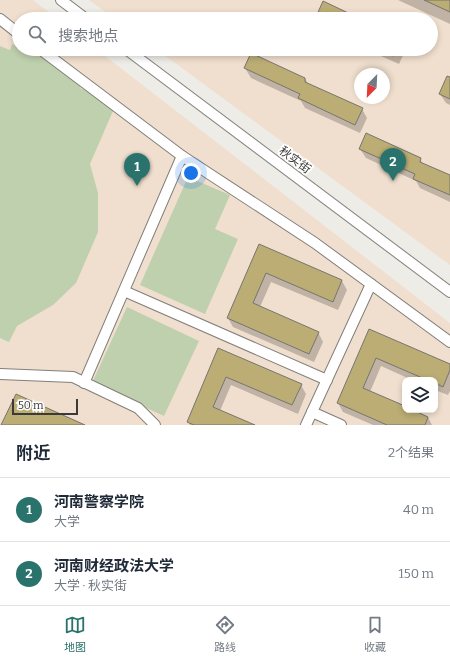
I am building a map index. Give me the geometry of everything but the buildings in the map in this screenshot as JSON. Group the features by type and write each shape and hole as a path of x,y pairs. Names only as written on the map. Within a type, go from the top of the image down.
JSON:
{"street":[{"path":"61,0 77,12"},
{"path":"0,19 12,28"},
{"path":"49,56 182,156 315,243 450,342"},
{"name":"秋实街","path":"135,56 450,292"},
{"path":"84,383 182,156"},
{"path":"306,425 371,284"},
{"path":"124,291 327,380"},
{"path":"0,374 73,378 138,408 155,425"},
{"path":"312,412 341,425"}],"shaded area":[{"path":"0,0 33,0 49,12 12,12 12,56 105,56 450,323 450,425 0,425"},
{"path":"89,0 450,0 450,265 166,56 438,56 438,12 105,12"}],"green space":[{"path":"12,44 12,56 39,56 85,76 80,88 116,104 90,164 98,193 98,232 76,283 53,305 17,326 9,342 0,338 0,46 10,50"},
{"path":"188,177 230,195 215,229 238,239 205,314 140,285"},
{"path":"127,307 199,341 164,416 92,383"}],"place":[{"name":"河南财经政法大学","path":"393,181"},
{"name":"河南警察学院","path":"137,186"}]}
